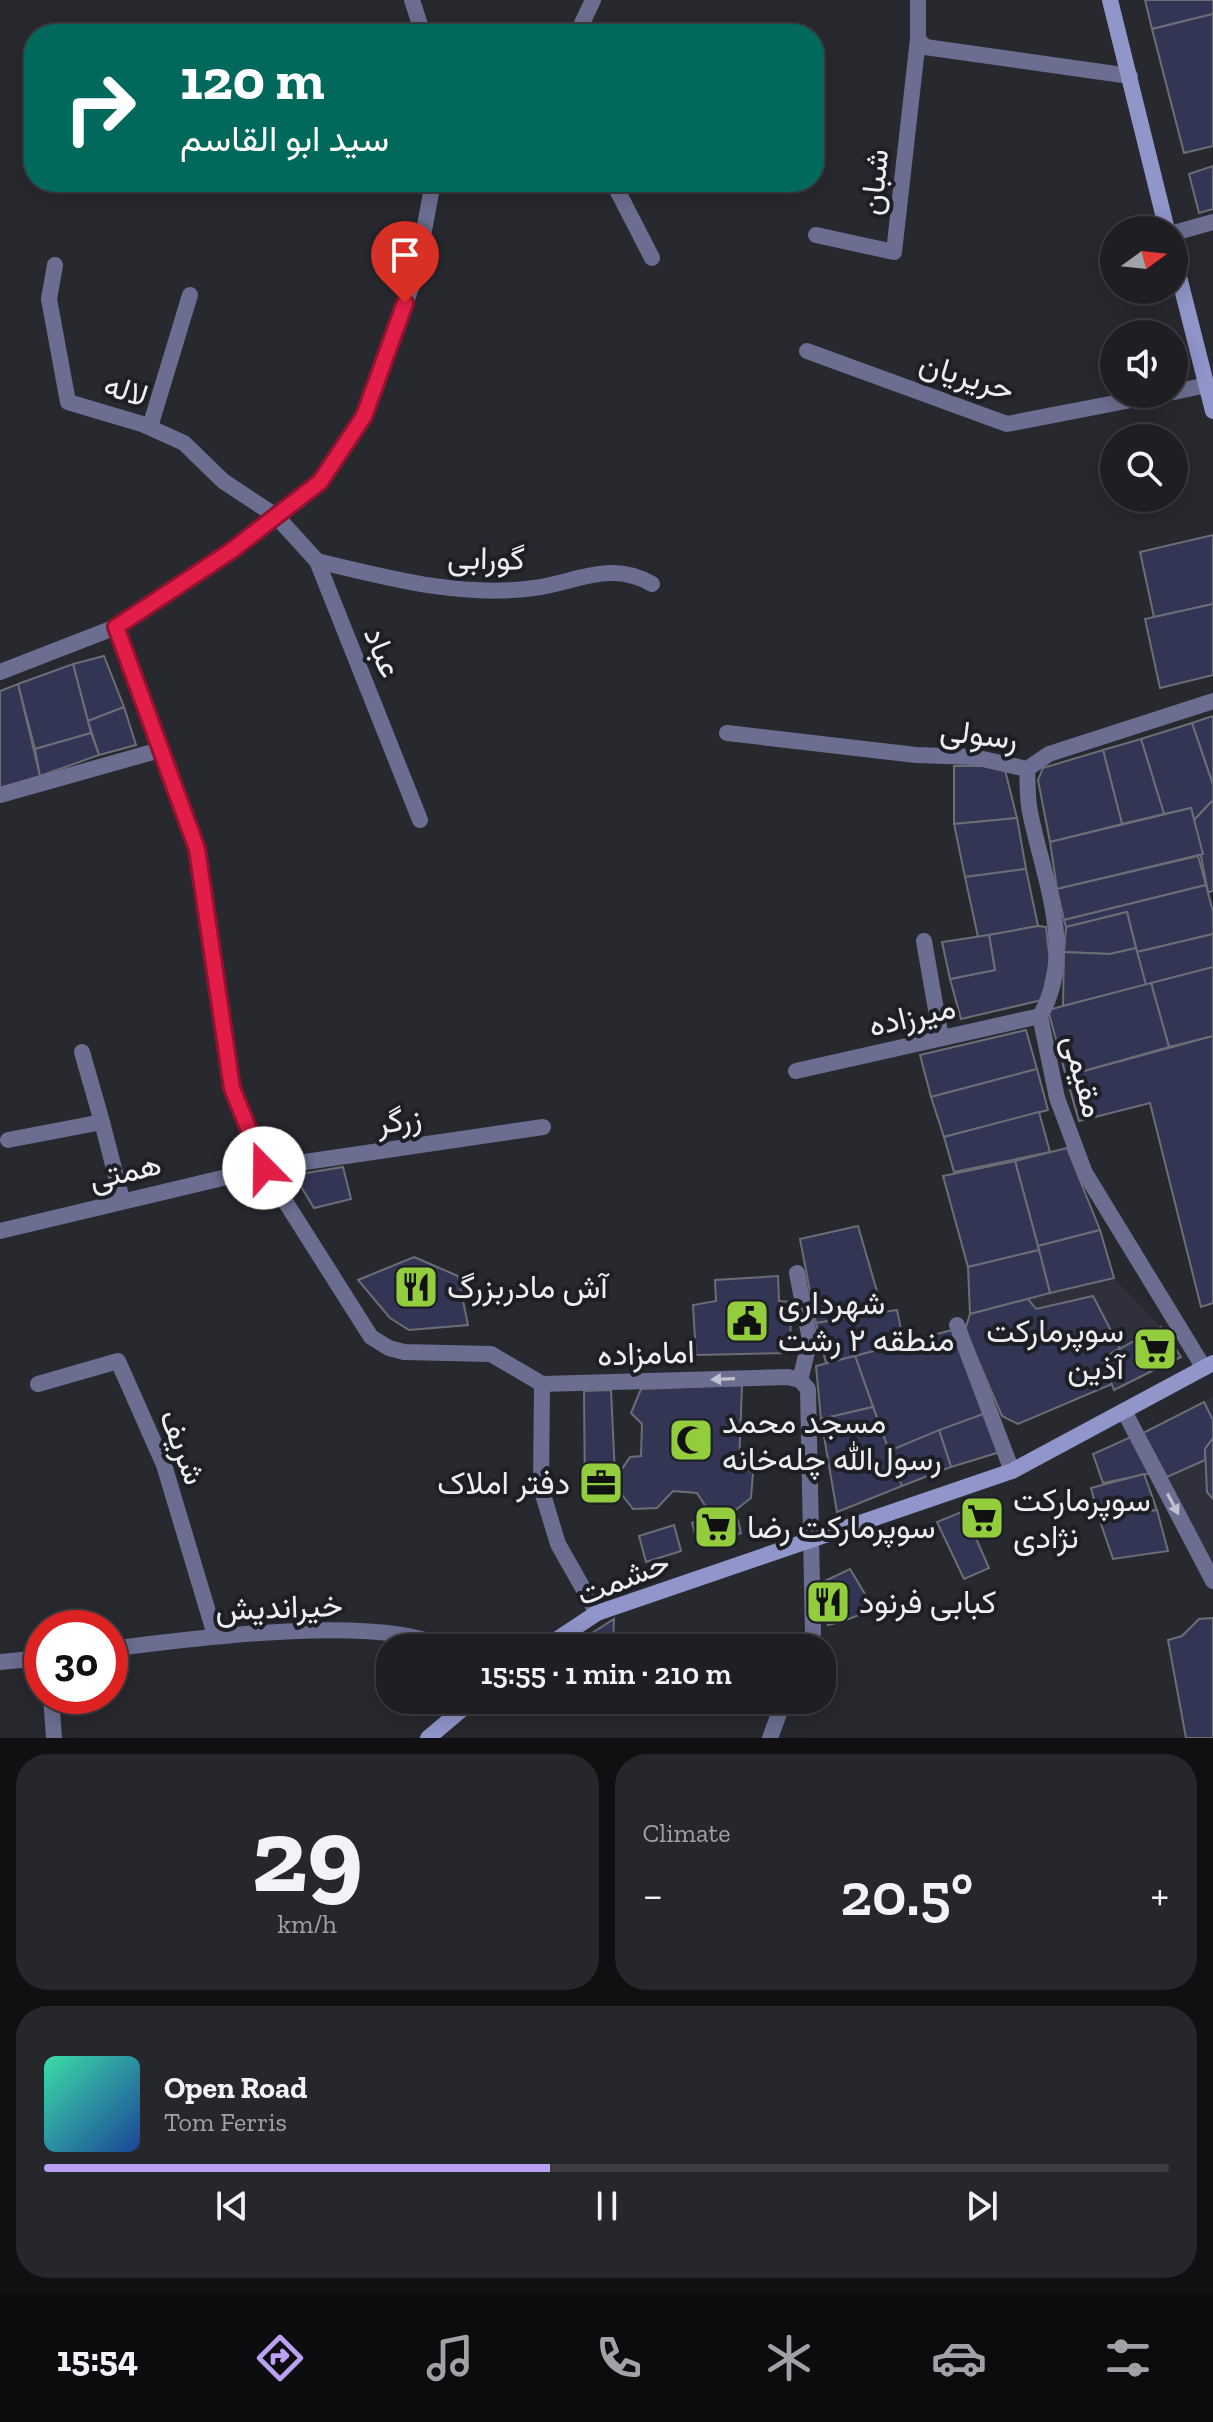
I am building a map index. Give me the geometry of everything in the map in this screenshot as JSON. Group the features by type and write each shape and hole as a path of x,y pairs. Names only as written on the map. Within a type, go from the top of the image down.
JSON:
{"main road":[{"path":"1110,0 1164,216"},
{"path":"1186,304 1213,411"},
{"name":"حشمت","path":"565,1634 597,1613 1012,1471 1209,1366"},
{"path":"428,1738 456,1714"}],"street":[{"path":"412,0 420,24"},
{"path":"582,24 593,0"},
{"name":"شبان","path":"816,235 894,252 918,39 918,0"},
{"path":"918,39 925,47 1130,76"},
{"path":"0,672 116,627 231,551 320,482 364,416 416,274 431,192"},
{"path":"618,192 652,258"},
{"path":"1188,229 1213,222"},
{"name":"لاله","path":"55,265 49,299 68,402 150,427 184,443 223,481 276,516"},
{"path":"150,427 190,295"},
{"name":"حریریان","path":"807,351 1007,424 1100,406"},
{"path":"1188,389 1207,385"},
{"name":"عباد","path":"276,516 317,561 420,820"},
{"name":"گورابی","path":"317,561 410,583 471,591 535,588 573,578 632,572 652,584"},
{"path":"116,627 197,849 232,1088 264,1168 371,1337 389,1348 404,1352 491,1354 542,1384 541,1488 558,1544 597,1613"},
{"name":"رسولی","path":"727,733 916,755 974,757 1027,769 1049,754 1213,701"},
{"path":"0,795 160,750"},
{"name":"مقیمی","path":"1027,769 1029,808 1057,927 1051,998 1040,1016 1057,1098 1085,1173 1209,1366"},
{"path":"924,941 941,1038"},
{"name":"میرزاده","path":"796,1071 1040,1016"},
{"path":"82,1052 122,1200"},
{"path":"8,1140 102,1122"},
{"name":"زرگر","path":"264,1168 543,1127"},
{"name":"همتی","path":"0,1231 264,1168"},
{"path":"797,1273 810,1340 800,1380 808,1389 813,1634"},
{"path":"957,1325 1012,1471"},
{"name":"شریف","path":"38,1384 118,1361 164,1465 215,1635"},
{"name":"امامزاده","path":"542,1384 788,1377 800,1380"},
{"path":"1124,1411 1213,1581"},
{"name":"خیراندیش","path":"128,1647 215,1635 346,1632 376,1634"},
{"path":"0,1662 24,1660"},
{"path":"52,1714 54,1738"},
{"path":"770,1738 779,1714"}],"shaded area":[{"path":"1114,1278 1161,1327 1102,1359 1112,1384 1018,1424 965,1330 970,1314"},
{"path":"1213,1397 1213,1565 1143,1433"}],"building":[{"path":"1145,0 1213,0 1213,14 1152,29"},
{"path":"1213,14 1213,146 1184,153 1152,29"},
{"path":"1213,166 1213,209 1199,213 1189,174"},
{"path":"1213,535 1213,604 1154,617 1140,552"},
{"path":"1213,604 1213,675 1160,688 1145,619"},
{"path":"104,656 124,707 88,721 73,664"},
{"path":"73,664 91,733 35,749 18,684"},
{"path":"18,684 40,776 0,788 0,691"},
{"path":"124,707 136,745 99,755 88,721"},
{"path":"1213,716 1213,785 1192,723"},
{"path":"1192,723 1213,785 1213,800 1194,820 1191,808 1164,814 1141,739"},
{"path":"91,733 99,755 40,776 35,749"},
{"path":"1141,739 1164,814 1122,824 1103,750"},
{"path":"1103,750 1122,824 1050,842 1038,780 1043,768"},
{"path":"954,766 1004,766 1017,818 954,824"},
{"path":"1213,800 1213,891 1208,892 1194,820"},
{"path":"1191,808 1203,854 1057,889 1050,842"},
{"path":"1017,818 1026,869 965,877 954,824"},
{"path":"1198,856 1206,885 1064,920 1057,889"},
{"path":"1026,869 1038,926 978,937 965,877"},
{"path":"1206,885 1213,912 1213,934 1137,952 1127,912 1066,927 1064,920"},
{"path":"1127,912 1136,948 1110,954 1064,952 1066,927"},
{"path":"1046,927 1050,961 1042,1000 961,1019 950,979 995,970 989,935"},
{"path":"1213,934 1213,967 1146,985 1137,952"},
{"path":"989,935 995,970 950,979 942,942"},
{"path":"1136,948 1146,985 1063,1006 1064,952 1110,954"},
{"path":"1213,967 1213,1036 1169,1047 1151,983"},
{"path":"1151,983 1169,1047 1066,1076 1048,1010"},
{"path":"1026,1030 1037,1069 931,1097 920,1055"},
{"path":"1213,1036 1213,1303 1201,1307 1150,1103 1079,1121 1066,1076"},
{"path":"1037,1069 1048,1110 944,1137 931,1097"},
{"path":"1039,1112 1050,1152 954,1172 944,1137"},
{"path":"1067,1148 1100,1230 1038,1246 1015,1161"},
{"path":"1015,1161 1039,1250 968,1267 943,1176"},
{"path":"343,1167 351,1199 314,1208 294,1175"},
{"path":"858,1226 883,1312 816,1323 800,1239"},
{"path":"1100,1230 1114,1278 1050,1293 1038,1246"},
{"path":"1039,1250 1050,1293 970,1314 968,1267"},
{"path":"414,1257 458,1276 468,1325 409,1330 390,1318 358,1280"},
{"path":"778,1276 779,1301 791,1302 790,1353 696,1355 693,1305 716,1301 715,1280"},
{"path":"1093,1296 1120,1348 1102,1359 1112,1384 1018,1424 1002,1416 965,1330 970,1314 1028,1299 1036,1309"},
{"path":"897,1310 904,1344 826,1363 816,1323"},
{"path":"1161,1327 1181,1357 1150,1372 1136,1340"},
{"path":"952,1330 986,1413 889,1451 855,1356"},
{"path":"1136,1340 1150,1372 1114,1390 1102,1359"},
{"path":"855,1356 873,1407 821,1419 816,1366"},
{"name":"مسجد محمد رسول‌‌الله چله‌خانه","path":"742,1385 739,1466 753,1473 751,1498 733,1512 708,1510 697,1493 673,1491 657,1508 633,1509 619,1491 618,1475 630,1457 641,1456 642,1424 631,1413 641,1389"},
{"path":"611,1390 616,1497 585,1499 584,1391"},
{"path":"1204,1402 1213,1420 1213,1438 1205,1449 1205,1460 1167,1477 1143,1433"},
{"path":"873,1407 902,1486 837,1512 821,1419"},
{"path":"986,1413 1000,1452 951,1467 939,1430"},
{"path":"939,1430 951,1467 902,1486 889,1451"},
{"path":"1133,1436 1152,1473 1103,1483 1093,1454"},
{"path":"1213,1438 1213,1499 1207,1492 1205,1449"},
{"path":"1144,1474 1157,1510 1099,1518 1091,1488"},
{"path":"986,1502 997,1529 980,1535 968,1508"},
{"path":"1157,1510 1168,1551 1113,1559 1099,1518"},
{"path":"964,1511 989,1568 964,1579 937,1522"},
{"path":"723,1513 730,1537 699,1546 692,1523"},
{"path":"738,1520 741,1533 730,1537 726,1524"},
{"path":"674,1525 681,1551 646,1562 639,1536"},
{"path":"850,1569 874,1609 844,1621 829,1579"},
{"path":"829,1579 844,1621 828,1625 814,1585"},
{"path":"1213,1618 1213,1738 1186,1738 1168,1640 1182,1636 1199,1619"},
{"path":"614,1619 613,1634 591,1634"}],"place":[{"name":"آش مادربزرگ","path":"416,1287"},
{"name":"شهرداری منطقه ۲ رشت","path":"747,1321"},
{"name":"سوپرمارکت آذین","path":"1155,1349"},
{"name":"مسجد محمد رسول‌‌الله چله‌خانه","path":"691,1440"},
{"name":"دفتر املاک","path":"601,1483"},
{"name":"سوپرمارکت نژادی","path":"982,1518"},
{"name":"سوپرمارکت رضا","path":"716,1527"},
{"name":"کبابی فرنود","path":"828,1602"}],"route":[{"path":"264,1168 232,1088 197,849 116,627 231,551 320,482 364,416 405,303"}]}
